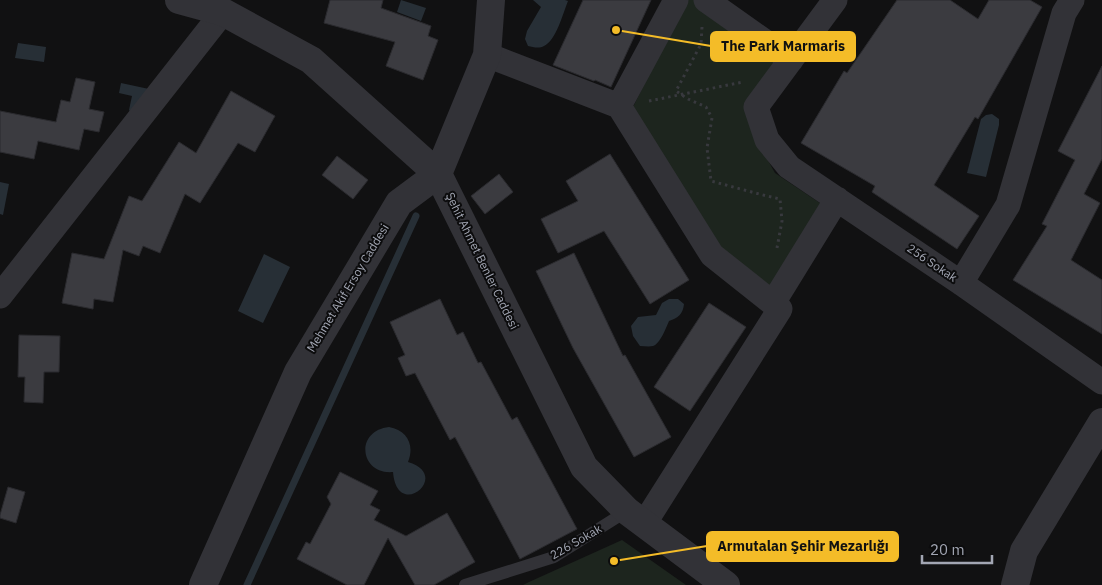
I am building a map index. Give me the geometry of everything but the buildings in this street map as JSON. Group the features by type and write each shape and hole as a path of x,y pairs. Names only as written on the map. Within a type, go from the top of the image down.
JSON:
{"street":[{"name":"Şehit Ahmet Benler Caddesi","path":"179,0 223,12 311,60 438,174 584,467 635,518 726,585"},
{"path":"438,174 487,55 491,0"},
{"path":"619,106 676,0"},
{"path":"706,0 786,67 834,0"},
{"path":"961,283 1008,205 1064,13 1072,0"},
{"path":"0,296 223,12"},
{"path":"487,55 619,106 712,255 780,309 635,518"},
{"name":"256 Sokak","path":"786,67 756,107 767,140 788,167 961,283 1102,382"},
{"name":"Mehmet Akif Ersoy Caddesi","path":"203,585 298,372 399,203 438,174"},
{"path":"773,303 837,199"},
{"path":"1015,585 1024,551 1102,422"}],"lane":[{"name":"226 Sokak","path":"465,585 554,557 635,518"}],"path":[{"path":"702,26 701,44 676,91 706,107 712,118 707,148 711,181 780,198 782,221 772,270 787,279"},
{"path":"619,106 681,95 786,67"}],"shaded area":[{"path":"401,0 426,8 421,21 397,12"},
{"path":"533,0 568,1 552,39 544,46 536,48 528,46 525,39 527,31 541,7"},
{"path":"687,0 694,0 778,62 756,139 775,173 823,205 772,294 719,248 631,111"},
{"path":"18,43 46,47 44,62 15,58"},
{"path":"121,83 149,89 137,120 129,110 132,96 119,93"},
{"path":"992,114 999,119 999,125 986,177 967,173 981,119 986,115"},
{"path":"0,182 9,184 3,215 0,214"},
{"path":"264,254 290,267 263,323 238,311"},
{"path":"669,299 678,299 684,304 681,313 669,321 656,345 640,346 633,336 631,326 638,317 656,315 662,303"},
{"path":"389,427 401,431 408,439 411,450 408,462 420,468 425,476 424,484 419,491 411,494 403,493 397,486 393,472 382,471 374,467 368,460 366,444 370,436 378,430"},
{"path":"622,540 686,585 523,585 529,582"}],"waterway":[{"path":"247,585 416,216"}],"place":[{"name":"The Park Marmaris","path":"616,30"},
{"name":"Armutalan Şehir Mezarlığı","path":"614,561"}]}
